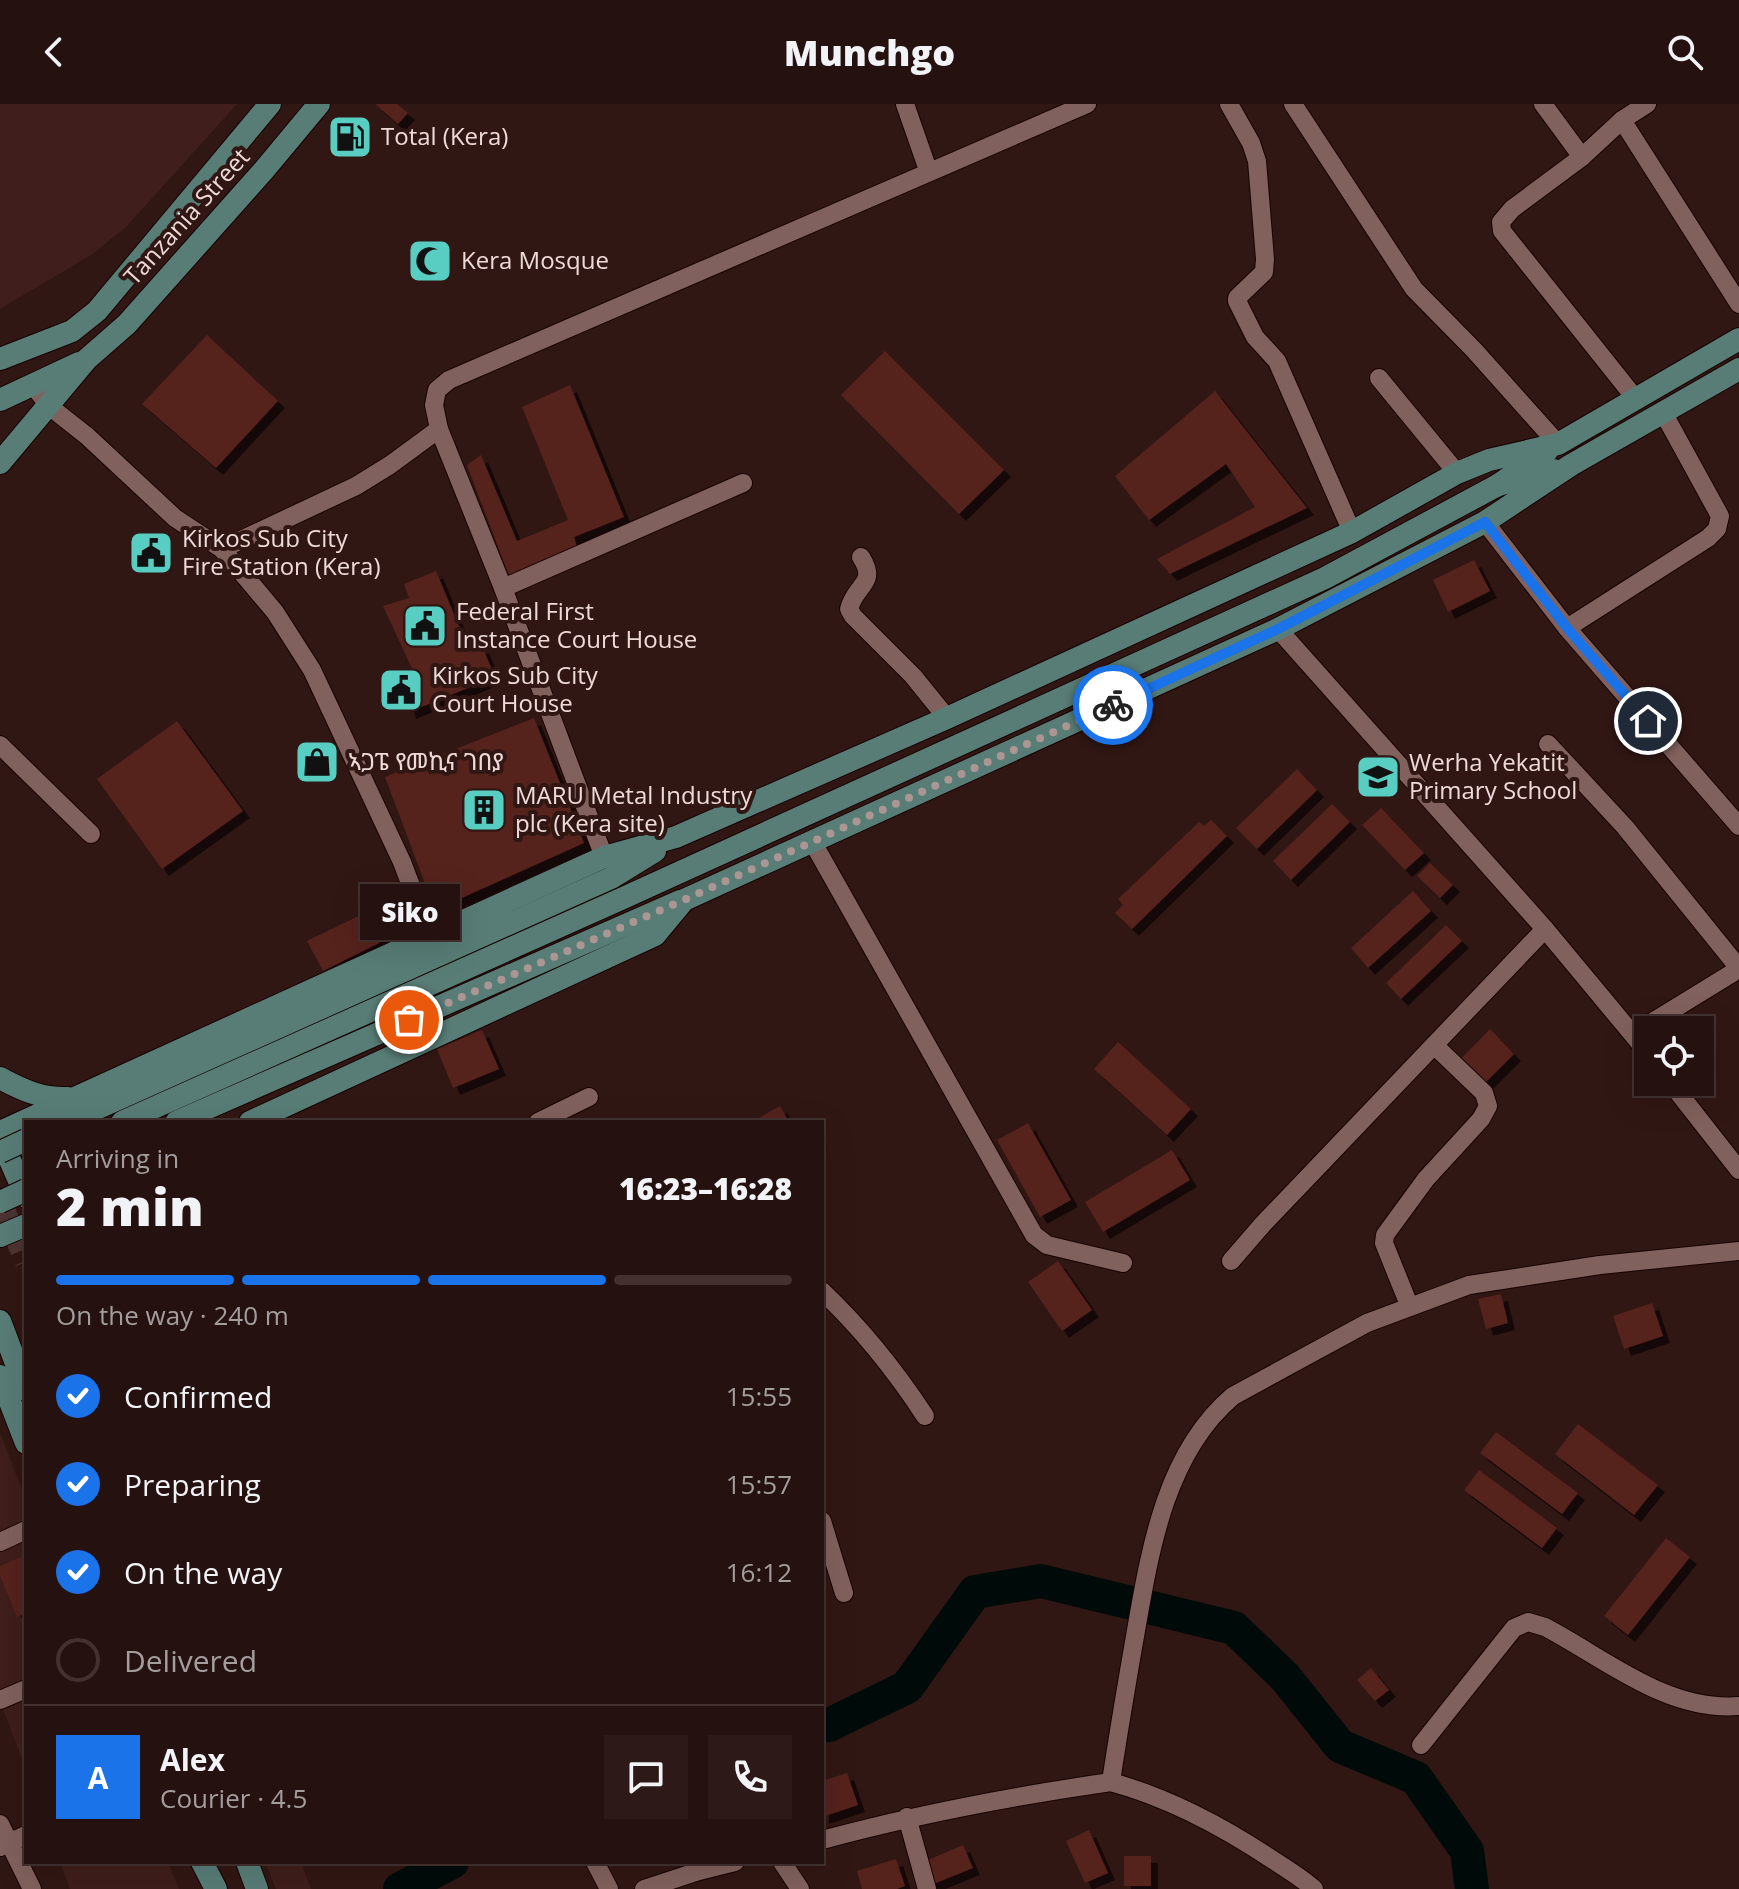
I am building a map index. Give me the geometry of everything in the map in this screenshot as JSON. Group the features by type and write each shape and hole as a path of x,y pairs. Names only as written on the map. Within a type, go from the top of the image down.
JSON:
{"main road":[{"path":"271,104 303,124"},
{"name":"Tanzania Street","path":"19,352 72,331 97,311 271,104"},
{"name":"Tanzania Street","path":"87,359 127,324 319,104"},
{"path":"126,1120 636,893 1359,561 1498,485 1558,444 1739,339"},
{"path":"19,352 34,386"},
{"path":"0,400 87,359"},
{"path":"0,463 87,359"},
{"path":"181,1120 684,900 1278,629 1485,522 1571,465 1739,369"},
{"path":"28,1120 604,857 676,837 947,718 1352,532 1457,473 1489,460 1558,444"},
{"path":"1498,485 1571,465"},
{"path":"71,1120 611,878 676,837"},
{"path":"254,1120 655,935 684,900"},
{"path":"0,1078 49,1098 73,1098"},
{"path":"24,1122 0,1134 10,1166 24,1193"},
{"path":"10,1166 24,1143"},
{"path":"0,1202 24,1191"},
{"path":"0,1236 24,1226"},
{"path":"0,1321 24,1385"},
{"path":"0,1377 24,1438"},
{"path":"205,1864 217,1889"},
{"path":"248,1864 257,1889"}],"street":[{"path":"905,104 928,170"},
{"path":"604,857 503,588 439,429 434,405 437,390 449,380 928,170 1087,104"},
{"path":"1229,104 1251,143 1257,161 1265,259 1264,272 1237,301 1255,337 1277,361 1352,532"},
{"path":"1293,104 1414,289 1474,350 1558,444"},
{"path":"1543,104 1582,157"},
{"path":"1635,398 1502,231 1501,222 1512,209 1582,157 1622,120 1647,104"},
{"path":"1622,120 1739,304"},
{"path":"1379,378 1457,473"},
{"path":"34,386 49,406 87,436 175,518 222,549 275,612 312,670 396,850 430,936"},
{"path":"1567,628 1708,538 1717,529 1720,516 1664,414"},
{"path":"222,549 356,486 439,429"},
{"path":"503,588 743,483"},
{"path":"1485,522 1567,628 1736,815"},
{"path":"861,557 869,569 868,575 851,600 849,609 913,676 947,718"},
{"path":"1278,629 1545,929 1633,1034 1739,968 1625,827 1548,744"},
{"path":"0,745 91,834"},
{"path":"812,841 1034,1235 1047,1245 1123,1263"},
{"path":"1231,1261 1545,929"},
{"path":"1409,1305 1384,1243 1385,1235 1426,1179 1481,1119 1488,1106 1484,1093 1434,1045"},
{"path":"1681,1096 1739,1170"},
{"path":"542,1120 589,1097"},
{"path":"1111,1782 1152,1537 1189,1450 1215,1410 1297,1359 1367,1323 1469,1285 1600,1265 1739,1251"},
{"path":"824,1293 893,1367 925,1416"},
{"path":"824,1528 844,1593"},
{"path":"0,1542 24,1531"},
{"path":"1421,1745 1514,1628 1528,1622 1545,1627 1642,1683 1689,1702 1712,1707 1739,1706"},
{"path":"0,1700 24,1690"},
{"path":"824,1839 907,1817 991,1800 1111,1782 1145,1791 1183,1807 1240,1839 1314,1889"},
{"path":"907,1817 927,1889"},
{"path":"0,1824 12,1842 32,1889"},
{"path":"596,1864 609,1889"},
{"path":"644,1889 727,1864"},
{"path":"783,1864 800,1889"}],"shaded area":[{"path":"0,104 237,104 126,227 91,255 0,309"},
{"path":"0,1433 24,1495 24,1765 0,1701"},
{"path":"61,1864 169,1864 179,1889 70,1889"},
{"path":"266,1864 302,1864 311,1889 276,1889"}],"building":[{"path":"375,104 397,104 408,113 398,124"},
{"path":"207,335 278,401 216,468 142,404"},
{"path":"885,351 1004,470 959,514 841,395"},
{"path":"570,385 624,517 574,537 579,553 511,581 467,465 481,455 517,541 568,520 522,407"},
{"path":"1215,391 1307,508 1170,574 1157,559 1255,507 1226,464 1149,520 1115,476"},
{"path":"1474,560 1490,591 1448,612 1433,580"},
{"name":"Federal First Instance Court House","path":"436,571 469,650 482,646 495,677 409,712 406,702 410,700 401,679 414,673 383,606 409,598 404,584"},
{"name":"MARU Metal Industry plc (Kera site)","path":"534,718 584,843 435,910 385,777"},
{"path":"177,721 243,811 162,869 97,779"},
{"path":"1297,769 1317,790 1257,849 1236,828"},
{"path":"1332,804 1350,822 1291,880 1273,861"},
{"path":"1381,808 1424,853 1405,870 1362,825"},
{"path":"1211,820 1227,836 1132,929 1115,913 1123,905 1118,899 1199,822 1204,826"},
{"path":"1430,863 1453,885 1440,898 1417,876"},
{"path":"1413,891 1431,911 1368,968 1351,948"},
{"path":"375,908 386,930 379,943 323,971 307,941"},
{"path":"1446,925 1462,941 1401,999 1386,983"},
{"path":"1490,1029 1514,1054 1485,1083 1461,1059"},
{"path":"482,1030 499,1069 453,1088 437,1049"},
{"path":"1118,1042 1191,1109 1167,1135 1094,1069"},
{"path":"780,1106 788,1120 756,1120"},
{"path":"1028,1123 1071,1200 1040,1217 997,1140"},
{"path":"1172,1150 1190,1180 1103,1232 1085,1202"},
{"path":"1058,1261 1092,1310 1062,1331 1028,1282"},
{"path":"1501,1294 1508,1323 1486,1329 1478,1299"},
{"path":"1652,1303 1663,1336 1624,1349 1613,1316"},
{"path":"1578,1424 1658,1485 1634,1515 1555,1454"},
{"path":"1496,1432 1578,1493 1562,1514 1480,1453"},
{"path":"1479,1470 1557,1528 1542,1548 1464,1490"},
{"path":"1666,1538 1690,1557 1628,1635 1604,1616"},
{"path":"24,1556 24,1614 17,1617 0,1576 0,1566"},
{"path":"1371,1668 1389,1690 1375,1701 1357,1680"},
{"path":"847,1773 858,1805 824,1816 824,1780"},
{"path":"1089,1830 1108,1873 1085,1883 1066,1841"},
{"path":"963,1845 973,1868 931,1885 921,1863"},
{"path":"1124,1856 1151,1856 1151,1886 1124,1886"},
{"path":"896,1859 905,1886 897,1889 862,1889 857,1871"}],"waterway":[{"path":"824,1726 907,1687 975,1592 1041,1581 1234,1628 1285,1677 1340,1746 1416,1778 1467,1851 1472,1889"},
{"path":"400,1889 448,1864"}],"tunnel":[{"path":"0,1200 24,1257"}],"way so far":[{"path":"409,1020 684,900 1113,705"}],"place":[{"name":"Total (Kera)","path":"350,137"},
{"name":"Kera Mosque","path":"430,261"},
{"name":"Kirkos Sub City Fire Station (Kera)","path":"151,553"},
{"name":"Federal First Instance Court House","path":"425,626"},
{"name":"Kirkos Sub City Court House","path":"401,690"},
{"name":"ኣጋፔ የመኪና ገበያ","path":"317,762"},
{"name":"Werha Yekatit Primary School","path":"1378,777"},
{"name":"MARU Metal Industry plc (Kera site)","path":"484,810"},
{"name":"Siko","path":"409,1020"}],"route":[{"path":"1113,705 1278,629 1485,522 1567,628 1648,721"}]}
